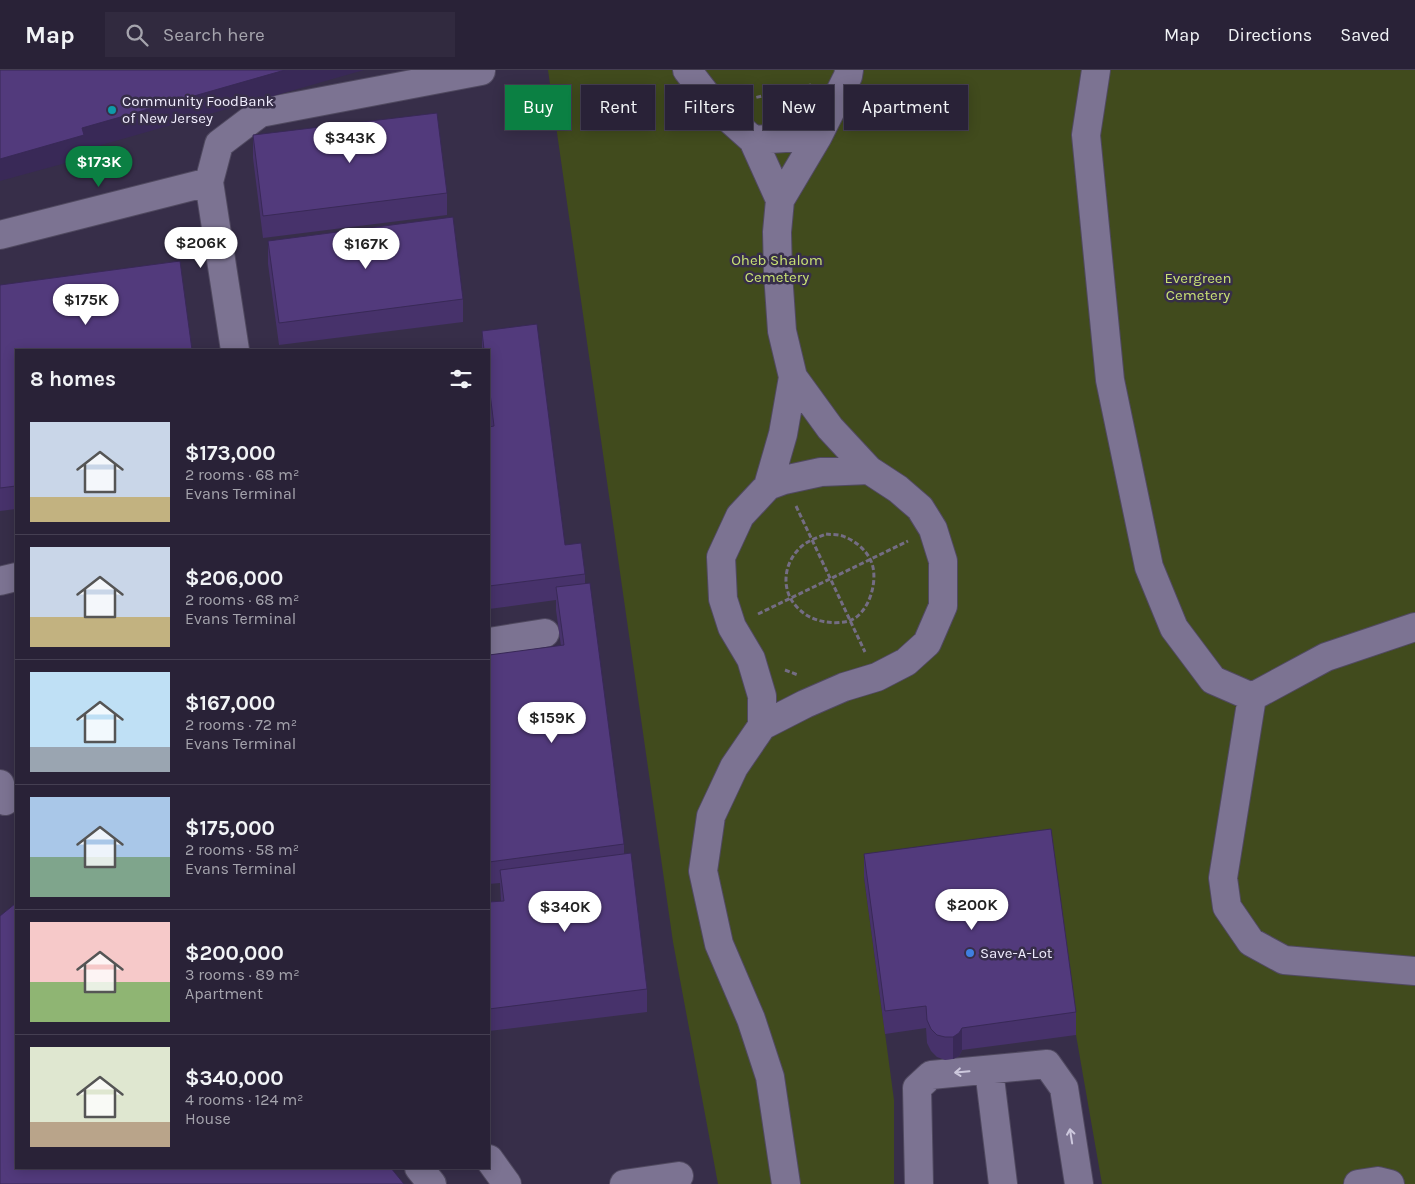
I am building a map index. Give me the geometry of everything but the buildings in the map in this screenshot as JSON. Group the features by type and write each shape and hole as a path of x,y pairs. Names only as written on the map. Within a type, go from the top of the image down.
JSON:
{"street":[{"path":"235,349 209,182 219,144 260,113 482,70"},
{"path":"686,70 698,85"},
{"path":"1096,70 1086,135 1110,380 1149,567 1174,628 1213,680 1252,697"},
{"path":"776,483 792,377 782,331 778,273 777,232 780,200 818,136 848,73"},
{"path":"742,130 753,140 780,200"},
{"path":"753,140 818,136"},
{"path":"0,235 209,182"},
{"path":"786,1184 770,1077 751,1019 719,944 702,871 711,816 734,766 762,726 805,704 844,687 877,677 906,662 927,643 943,606 943,562 933,529 920,508 898,489 869,470 830,428 792,377"},
{"path":"762,726 762,696 751,659 732,627 723,599 721,557 740,516 776,483 821,472 869,470"},
{"path":"0,581 15,578"},
{"path":"1252,697 1326,657 1415,627"},
{"path":"490,642 545,633"},
{"path":"1252,697 1223,878 1228,908 1251,942 1284,960 1415,971"},
{"path":"919,1184 917,1088 931,1075 1047,1064 1064,1088 1079,1184"},
{"path":"989,1070 1003,1184"},
{"path":"490,1160 507,1184"},
{"path":"420,1169 432,1184"},
{"path":"624,1184 679,1176"},
{"path":"1358,1184 1378,1181 1390,1184"}],"path":[{"path":"753,96 848,73"},
{"path":"776,483 812,539 877,677"},
{"path":"732,627 933,529"},
{"path":"826,534 843,536 860,545 871,559 874,578 872,595 863,610 850,620 833,623 816,620 803,613 790,599 786,582 788,566 797,550 812,539 826,534"}],"green space":[{"path":"548,70 1415,70 1415,1184 1102,1184 1076,1035 1051,852 864,877 894,1100 894,1184 718,1184 673,942 557,130 571,130 571,85 550,85"}],"place":[{"name":"Community FoodBank of New Jersey","path":"112,110"},
{"name":"Save-A-Lot","path":"970,953"}],"park label":[{"name":"Oheb Shalom Cemetery","path":"777,268"},
{"name":"Evergreen Cemetery","path":"1198,286"}]}
